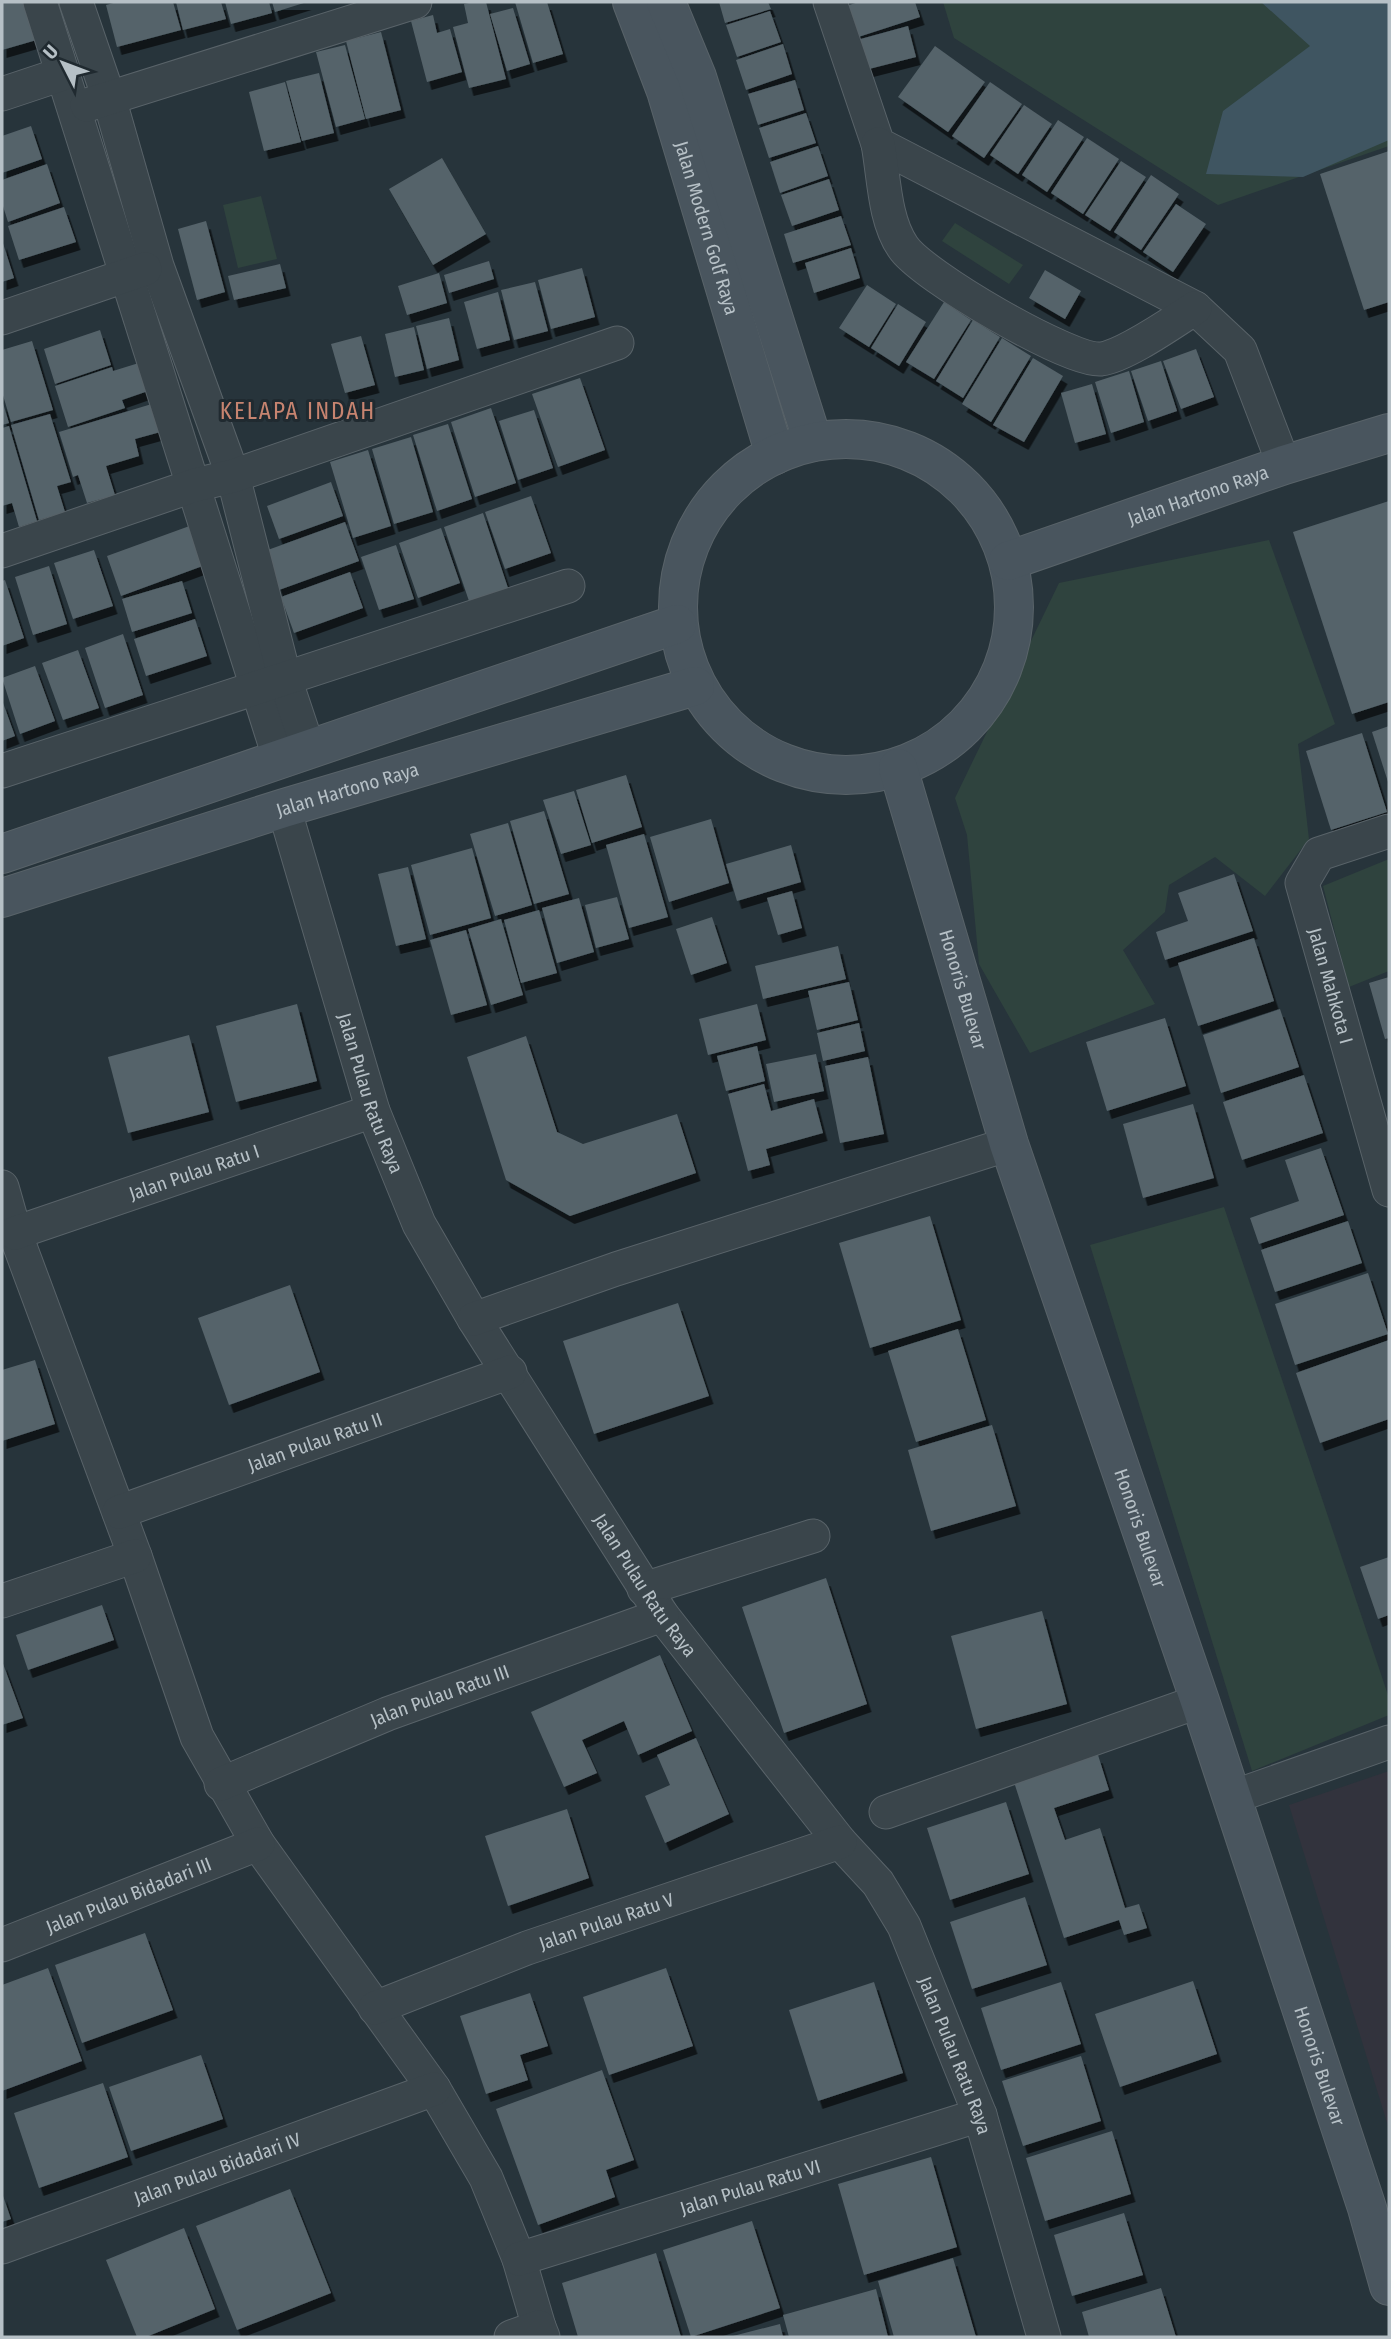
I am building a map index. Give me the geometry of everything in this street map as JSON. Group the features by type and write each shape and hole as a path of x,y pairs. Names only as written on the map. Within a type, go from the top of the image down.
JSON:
{"street":[{"path":"40,2 73,110 233,476 271,683"},
{"path":"76,2 109,98 142,271 195,485 271,683 295,755"},
{"path":"73,110 415,2"},
{"name":"Jalan Modern Golf Raya","path":"632,2 666,92 775,455"},
{"name":"Jalan Modern Golf Raya","path":"666,2 696,77 813,442"},
{"path":"830,2 878,144 891,218 902,247 934,276 1057,346 1083,357 1102,359 1152,335 1195,308"},
{"path":"2,94 62,74"},
{"path":"878,144 1195,308 1240,350 1284,465"},
{"path":"2,318 142,271"},
{"path":"2,551 195,485 233,476 617,343"},
{"name":"Jalan Hartono Raya","path":"1008,561 1284,465 1389,433"},
{"path":"849,439 885,443 929,461 949,474 975,498 995,528 1008,561 1015,604 1010,646 995,687 970,722 937,750 898,768 851,777 804,772 760,754 723,724 695,686 677,624 678,589 685,555 699,524 728,488 746,472 775,455 813,442 849,439"},
{"path":"2,771 568,586"},
{"path":"2,854 677,624"},
{"name":"Jalan Hartono Raya","path":"2,898 284,808 695,686"},
{"name":"Honoris Bulevar","path":"898,768 1009,1144 1200,1701 1367,2208 1389,2286"},
{"name":"Jalan Pulau Ratu Raya","path":"284,808 373,1111 418,1224 474,1319 510,1371 653,1602 840,1842 878,1883 904,1926 980,2116 1044,2337"},
{"name":"Jalan Mahkota I","path":"1389,831 1319,855 1301,883 1389,1190"},
{"name":"Jalan Pulau Ratu I","path":"14,1253 373,1111"},
{"path":"474,1319 616,1269 1009,1144"},
{"path":"2,1187 14,1253 119,1512 197,1737 221,1784 258,1844 434,2089 486,2178 519,2259 531,2334"},
{"name":"Jalan Pulau Ratu II","path":"119,1512 510,1371"},
{"name":"Jalan Pulau Ratu III","path":"221,1784 813,1536"},
{"path":"2,1601 135,1556"},
{"path":"886,1812 1200,1701"},
{"path":"1230,1798 1389,1742"},
{"name":"Jalan Pulau Ratu V","path":"376,2008 527,1948 840,1842"},
{"name":"Jalan Pulau Bidadari III","path":"2,1945 258,1844"},
{"name":"Jalan Pulau Bidadari IV","path":"2,2247 434,2089"},
{"name":"Jalan Pulau Ratu VI","path":"519,2259 980,2116"}],"shaded area":[{"path":"1389,1771 1389,2129 1289,1805"}],"green space":[{"path":"943,2 1389,2 1389,146 1218,205 954,38"},
{"path":"261,196 277,259 238,268 223,205"},
{"path":"955,223 1023,265 1009,284 942,241"},
{"path":"1269,540 1335,724 1298,744 1309,839 1265,896 1215,857 1169,885 1165,912 1123,950 1155,1004 1030,1053 979,964 967,835 955,798 1059,583"},
{"path":"1389,859 1389,971 1349,987 1323,886"},
{"path":"1224,1207 1389,1698 1389,1715 1252,1771 1090,1245"}],"water":[{"path":"1261,2 1389,2 1389,140 1303,177 1206,174 1223,111 1310,46"}],"building":[{"path":"2,2 29,2 40,39 2,50"},
{"path":"117,2 173,2 181,30 117,47 106,5"},
{"path":"176,2 221,2 226,19 183,30"},
{"path":"225,2 269,2 272,13 231,24"},
{"path":"272,2 307,2 275,12"},
{"path":"486,2 506,79 469,88 453,27 468,23 464,4"},
{"path":"515,2 547,2 563,54 533,63"},
{"path":"719,2 768,2 771,9 725,23"},
{"path":"859,2 915,2 920,17 849,40 839,8"},
{"path":"513,8 530,64 507,71 490,14"},
{"path":"770,11 781,42 737,57 726,25"},
{"path":"433,15 437,33 450,29 462,72 427,82 411,21"},
{"path":"908,26 916,57 865,70 857,40"},
{"path":"381,32 401,110 366,119 346,41"},
{"path":"783,44 792,74 746,90 736,60"},
{"path":"345,45 365,119 336,127 316,52"},
{"path":"935,46 985,82 948,132 898,97"},
{"path":"319,73 334,133 302,141 286,81"},
{"path":"795,80 804,110 758,125 748,94"},
{"path":"285,82 301,142 264,151 249,92"},
{"path":"990,82 1022,104 984,158 952,136"},
{"path":"1024,105 1052,124 1018,174 990,155"},
{"path":"806,113 816,143 769,158 759,128"},
{"path":"1058,120 1084,137 1047,192 1022,175"},
{"path":"31,126 42,159 2,173 2,136"},
{"path":"1087,138 1119,159 1083,214 1051,193"},
{"path":"818,146 828,176 780,193 770,162"},
{"path":"1389,151 1389,302 1364,310 1320,174"},
{"path":"442,158 486,234 433,265 389,189"},
{"path":"1121,161 1146,177 1110,231 1085,215"},
{"path":"47,164 60,203 8,222 2,203 2,180"},
{"path":"1151,175 1179,194 1141,250 1114,232"},
{"path":"829,179 839,210 792,226 781,195"},
{"path":"1176,204 1206,224 1173,272 1143,252"},
{"path":"64,207 76,242 19,260 8,226"},
{"path":"841,216 851,245 793,263 784,234"},
{"path":"206,221 225,292 197,300 178,229"},
{"path":"2,240 14,278 2,282"},
{"path":"851,248 860,278 814,293 805,263"},
{"path":"489,261 494,279 449,293 444,275"},
{"path":"280,264 286,288 234,300 228,276"},
{"path":"582,268 595,317 551,329 538,280"},
{"path":"1045,270 1081,291 1065,319 1029,298"},
{"path":"439,273 447,303 407,315 398,286"},
{"path":"535,282 548,331 514,340 501,290"},
{"path":"867,285 896,304 869,347 839,328"},
{"path":"498,292 510,340 477,349 464,302"},
{"path":"944,302 971,320 934,379 906,362"},
{"path":"898,304 926,322 899,366 871,348"},
{"path":"449,318 459,360 427,369 416,326"},
{"path":"973,320 1000,337 963,398 936,381"},
{"path":"414,327 424,370 395,377 385,334"},
{"path":"100,330 111,365 55,384 44,349"},
{"path":"361,336 375,385 345,393 331,344"},
{"path":"1002,338 1031,356 991,422 962,404"},
{"path":"32,341 53,410 11,422 2,392 2,350"},
{"path":"1196,349 1214,397 1181,409 1163,361"},
{"path":"1033,358 1063,376 1024,442 993,425"},
{"path":"1161,361 1177,411 1148,421 1131,371"},
{"path":"142,362 151,390 122,400 125,408 68,427 55,386 112,367 113,371"},
{"path":"1129,371 1144,422 1111,433 1095,382"},
{"path":"580,378 605,450 558,467 532,394"},
{"path":"1092,384 1106,434 1075,443 1061,393"},
{"path":"2,400 9,423 2,425"},
{"path":"155,403 164,431 135,439 139,456 106,466 115,495 87,503 78,475 73,477 59,432"},
{"path":"491,408 516,483 475,497 451,422"},
{"path":"534,410 553,468 518,480 499,421"},
{"path":"50,414 71,482 57,486 65,512 39,520 11,425"},
{"path":"448,424 472,499 437,511 413,435"},
{"path":"9,426 37,521 19,527 12,503 2,506 2,428"},
{"path":"411,437 433,512 394,524 372,449"},
{"path":"368,450 391,526 353,538 330,462"},
{"path":"331,482 343,516 279,539 267,506"},
{"path":"531,496 551,553 505,569 485,512"},
{"path":"1389,501 1389,702 1352,714 1293,532"},
{"path":"483,513 511,597 472,610 444,527"},
{"path":"345,522 359,561 279,590 265,551"},
{"path":"195,524 208,564 121,596 107,556"},
{"path":"441,528 460,583 418,598 399,543"},
{"path":"396,545 414,599 379,610 361,557"},
{"path":"94,550 113,606 73,619 54,563"},
{"path":"49,566 67,624 33,635 15,577"},
{"path":"350,572 363,608 294,633 281,597"},
{"path":"5,580 24,638 2,646 2,581"},
{"path":"182,581 192,613 132,632 122,599"},
{"path":"195,619 207,656 146,676 134,639"},
{"path":"123,634 143,695 105,708 85,648"},
{"path":"78,650 99,708 63,720 42,663"},
{"path":"35,666 55,721 20,734 2,678"},
{"path":"2,700 15,736 2,741"},
{"path":"1389,726 1389,785 1372,732"},
{"path":"1362,733 1387,812 1331,830 1306,751"},
{"path":"626,775 642,827 592,843 576,790"},
{"path":"574,791 591,845 561,854 543,800"},
{"path":"544,811 569,894 534,904 510,821"},
{"path":"711,819 729,883 669,902 650,837"},
{"path":"508,823 532,905 495,916 470,834"},
{"path":"644,834 668,917 629,928 606,845"},
{"path":"791,845 801,882 737,901 726,864"},
{"path":"472,848 491,918 430,935 411,865"},
{"path":"408,867 426,939 396,946 378,874"},
{"path":"1234,874 1253,931 1165,960 1156,932 1188,921 1178,893"},
{"path":"792,891 802,928 778,935 767,898"},
{"path":"617,897 629,939 596,948 585,905"},
{"path":"579,898 594,952 557,963 542,908"},
{"path":"539,910 557,973 521,983 504,920"},
{"path":"712,917 727,963 691,975 676,929"},
{"path":"501,919 523,995 491,1005 468,929"},
{"path":"466,930 487,1005 451,1015 430,940"},
{"path":"1254,938 1274,1001 1198,1026 1178,963"},
{"path":"838,946 846,979 763,999 755,966"},
{"path":"1389,977 1389,1038 1385,1039 1369,983"},
{"path":"849,982 858,1020 817,1030 808,991"},
{"path":"297,1004 317,1081 236,1102 216,1026"},
{"path":"757,1004 766,1040 708,1055 699,1019"},
{"path":"1280,1009 1299,1067 1221,1093 1203,1035"},
{"path":"1165,1018 1186,1086 1107,1111 1086,1042"},
{"path":"859,1023 865,1051 823,1061 817,1033"},
{"path":"189,1035 209,1112 128,1133 108,1057"},
{"path":"526,1036 557,1132 583,1144 677,1114 696,1173 570,1216 506,1180 467,1057"},
{"path":"757,1046 765,1081 726,1091 717,1056"},
{"path":"816,1054 824,1091 774,1102 766,1064"},
{"path":"868,1057 884,1134 840,1143 825,1066"},
{"path":"1304,1075 1323,1133 1242,1160 1223,1102"},
{"path":"764,1084 771,1111 814,1099 823,1133 766,1149 770,1165 748,1171 728,1094"},
{"path":"1193,1104 1214,1178 1143,1198 1123,1124"},
{"path":"1321,1148 1344,1215 1259,1244 1250,1218 1299,1201 1285,1160"},
{"path":"930,1216 961,1320 870,1348 839,1243"},
{"path":"1348,1221 1362,1263 1275,1292 1261,1250"},
{"path":"1368,1273 1388,1334 1295,1365 1275,1304"},
{"path":"290,1285 320,1372 229,1405 198,1318"},
{"path":"678,1303 709,1396 594,1434 563,1341"},
{"path":"958,1329 986,1420 916,1442 888,1351"},
{"path":"1389,1340 1389,1419 1320,1443 1296,1373"},
{"path":"35,1360 55,1424 2,1441 2,1370"},
{"path":"992,1425 1016,1506 931,1531 908,1450"},
{"path":"1389,1557 1389,1615 1378,1619 1360,1567"},
{"path":"826,1578 867,1704 784,1733 742,1607"},
{"path":"102,1605 114,1640 28,1670 16,1635"},
{"path":"1042,1611 1067,1704 976,1729 951,1636"},
{"path":"660,1655 692,1731 638,1755 624,1721 582,1740 597,1773 564,1787 531,1712"},
{"path":"2,1661 23,1718 2,1725"},
{"path":"696,1738 729,1814 665,1843 645,1796 670,1785 657,1755"},
{"path":"1098,1755 1109,1790 1054,1808 1065,1840 1100,1828 1125,1908 1139,1904 1147,1928 1124,1935 1119,1920 1064,1938 1014,1782"},
{"path":"1006,1802 1029,1874 950,1900 927,1828"},
{"path":"567,1809 589,1878 508,1906 485,1836"},
{"path":"1025,1897 1047,1965 972,1989 950,1922"},
{"path":"145,1933 173,2010 82,2043 55,1965"},
{"path":"48,1968 82,2061 2,2091 2,1985"},
{"path":"666,1968 693,2046 609,2075 583,1997"},
{"path":"1193,1981 1217,2054 1120,2087 1095,2014"},
{"path":"874,1982 903,2073 818,2101 789,2010"},
{"path":"1061,1982 1081,2044 1001,2070 981,2008"},
{"path":"530,1993 548,2046 520,2055 528,2080 486,2094 460,2016"},
{"path":"201,2055 223,2119 131,2151 109,2087"},
{"path":"1081,2056 1101,2121 1023,2146 1002,2081"},
{"path":"602,2070 634,2160 606,2170 615,2197 538,2225 496,2109"},
{"path":"103,2083 128,2157 39,2188 14,2113"},
{"path":"1112,2131 1131,2194 1045,2221 1026,2158"},
{"path":"931,2157 957,2247 864,2275 838,2184"},
{"path":"290,2189 331,2293 237,2330 196,2226"},
{"path":"2,2193 11,2219 2,2222"},
{"path":"1124,2213 1143,2275 1072,2296 1054,2235"},
{"path":"752,2221 780,2308 691,2337 663,2250"},
{"path":"184,2228 215,2309 146,2337 137,2337 106,2260"},
{"path":"656,2253 681,2337 578,2337 562,2283"},
{"path":"953,2258 976,2337 894,2337 878,2281"},
{"path":"1161,2288 1176,2337 1089,2337 1082,2312"},
{"path":"876,2289 888,2337 789,2337 783,2315"},
{"path":"780,2324 783,2337 733,2337 733,2336"}],"district":[{"name":"KELAPA INDAH","path":"298,411"}]}
